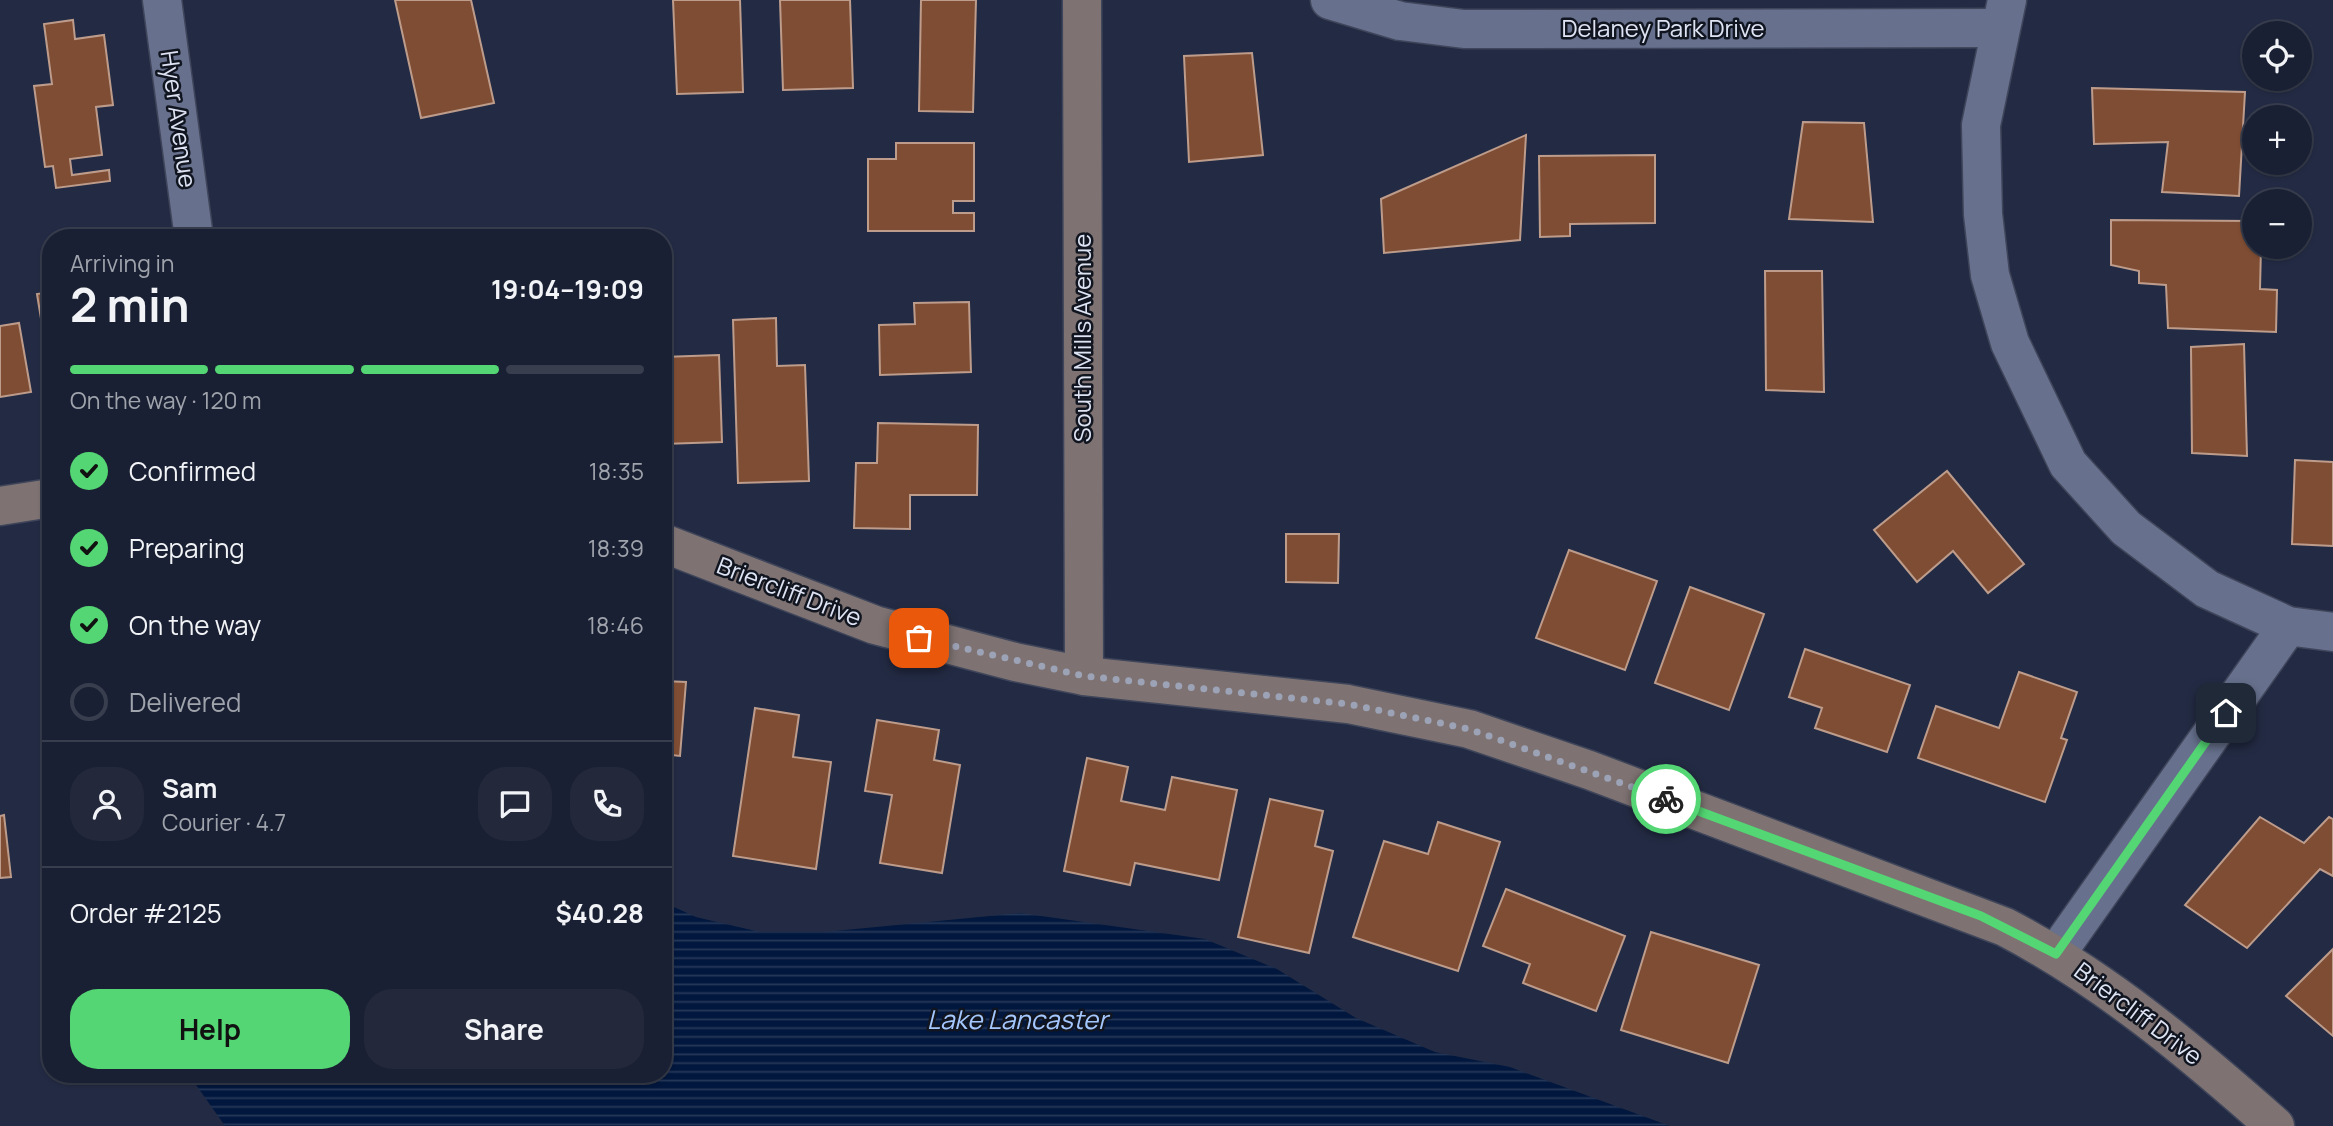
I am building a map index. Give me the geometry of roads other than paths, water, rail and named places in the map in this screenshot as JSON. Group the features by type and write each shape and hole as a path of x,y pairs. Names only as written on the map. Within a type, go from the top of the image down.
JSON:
{"street":[{"name":"Hyer Avenue","path":"162,0 193,229"},
{"name":"South Mills Avenue","path":"1082,0 1084,676"},
{"name":"Delaney Park Drive","path":"1330,0 1400,21 1464,29 2003,14"},
{"path":"2003,14 1981,125 1983,214 1990,275 2010,343 2068,464 2126,528 2207,589 2288,626 2333,632"},
{"path":"0,506 42,499"},
{"name":"Briercliff Drive","path":"672,546 875,625 964,650 1084,676 1348,704 1469,729 1981,916 2056,954 2131,1004 2275,1126"},
{"path":"2056,954 2288,626"}],"water":[{"name":"Lake Lancaster","path":"672,906 696,917 760,932 824,932 1020,913 1205,939 1277,969 1356,1018 1435,1052 1510,1067 1670,1126 225,1126 195,1083 672,1083"}]}
